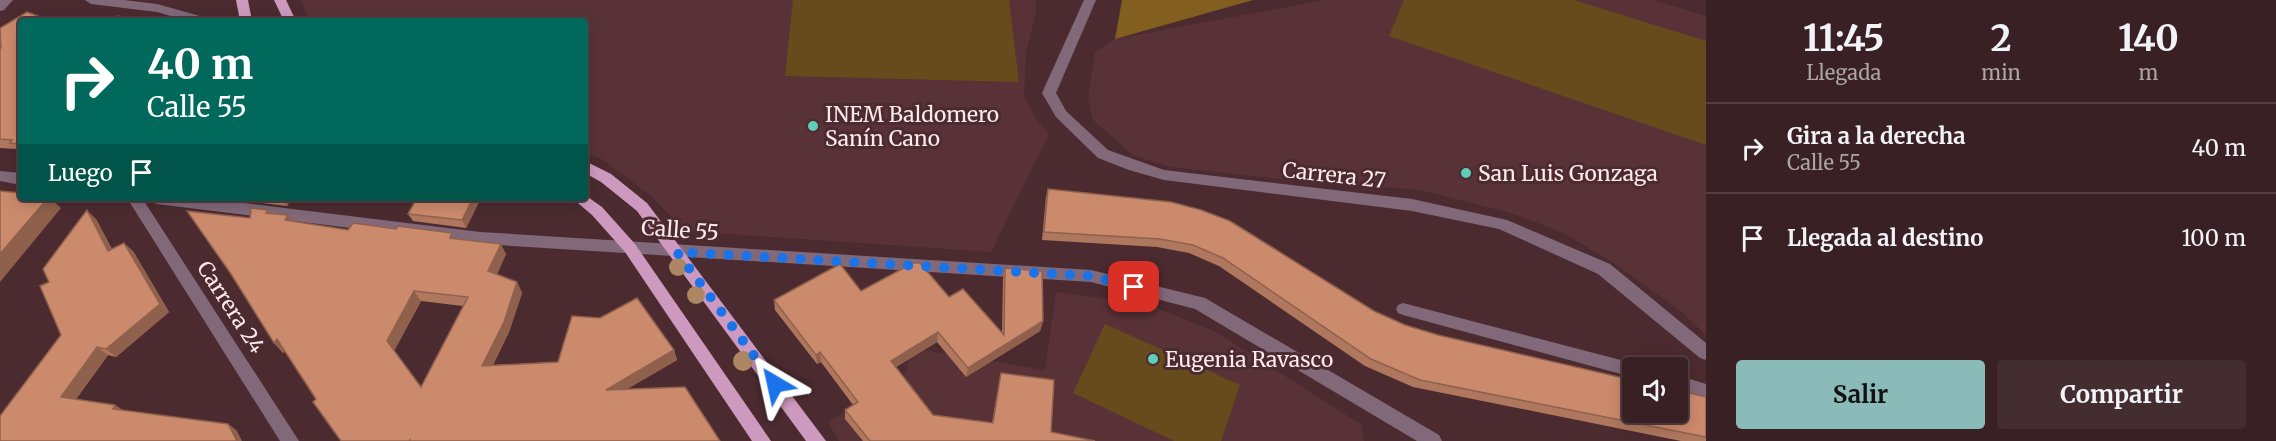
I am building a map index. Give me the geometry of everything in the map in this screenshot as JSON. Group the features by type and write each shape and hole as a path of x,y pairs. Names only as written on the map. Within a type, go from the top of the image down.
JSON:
{"main road":[{"path":"242,0 245,18"},
{"path":"280,0 288,18"},
{"path":"588,168 606,178 642,207 817,441"},
{"path":"583,201 597,211 630,248 762,441"}],"street":[{"path":"0,7 7,0"},
{"path":"91,0 157,8 192,18"},
{"path":"157,8 171,0"},
{"name":"Carrera 27","path":"1090,0 1049,93 1061,114 1103,154 1129,165 1164,175 1412,205 1502,224 1604,269 1658,311 1706,353"},
{"path":"0,176 18,179"},
{"name":"Carrera 24","path":"136,201 290,441"},
{"name":"Calle 55","path":"181,201 480,238 1091,276 1198,303 1433,441"}],"lane":[{"path":"1403,309 1622,367"},
{"path":"1688,385 1706,391"}],"shaded area":[{"name":"INEM Baldomero Sanín Cano","path":"301,0 1036,0 1036,12 1026,52 1024,95 1035,117 1049,135 991,252 685,231 651,196 605,161 588,153 588,18 309,18"},
{"path":"793,0 1009,0 1019,82 785,76"},
{"path":"1122,0 1253,0 1115,39"},
{"name":"San Luis Gonzaga","path":"1325,0 1653,0 1706,16 1706,335 1682,312 1618,266 1564,233 1514,214 1421,190 1281,179 1170,167 1133,155 1093,120 1088,98 1095,52 1115,39"},
{"path":"1404,0 1574,0 1706,41 1706,145 1389,36"},
{"name":"Eugenia Ravasco","path":"1056,292 1152,306 1216,332 1362,425 1364,441 839,441 828,422 904,377 912,348 1045,370"},
{"path":"1105,324 1240,385 1221,441 1174,441 1073,393"}],"building":[{"path":"27,12 43,18 18,18 18,144 10,143 12,140 0,139 0,28"},
{"path":"1048,189 1171,202 1201,210 1230,221 1374,311 1405,325 1438,335 1622,378 1622,420 1420,380 1371,359 1223,258 1193,245 1160,239 1044,232"},
{"path":"0,191 18,193 18,201 45,201 0,254"},
{"path":"415,201 472,201 462,220 408,214"},
{"path":"251,208 268,210 266,213 288,215 285,220 348,230 353,223 396,229 398,226 452,233 450,238 501,244 488,271 517,282 504,322 482,366 558,362 572,316 600,318 637,298 674,350 606,390 685,387 720,441 341,441 313,402 316,399 277,339 274,343 231,274 187,211 250,218","holes":["414,291 468,297 421,387 387,341"]},
{"path":"87,210 108,251 124,243 160,304 106,349 97,347 61,397 115,405 113,409 228,424 237,441 0,441 0,416 61,335 40,286 49,282 43,269"},
{"path":"913,263 920,263 949,297 963,289 1004,335 1005,268 1042,271 1043,321 968,368 938,332 891,361 933,415 993,423 1001,373 1054,380 1051,432 1095,441 870,441 845,410 858,402 820,352 816,355 774,300 840,264 861,291"},
{"path":"1688,393 1706,397 1706,437 1636,423 1688,423"}],"place":[{"name":"INEM Baldomero Sanín Cano","path":"813,126"},
{"name":"San Luis Gonzaga","path":"1466,173"},
{"name":"Eugenia Ravasco","path":"1153,359"}],"route":[{"path":"775,384 677,252 1091,276 1134,287"}]}
